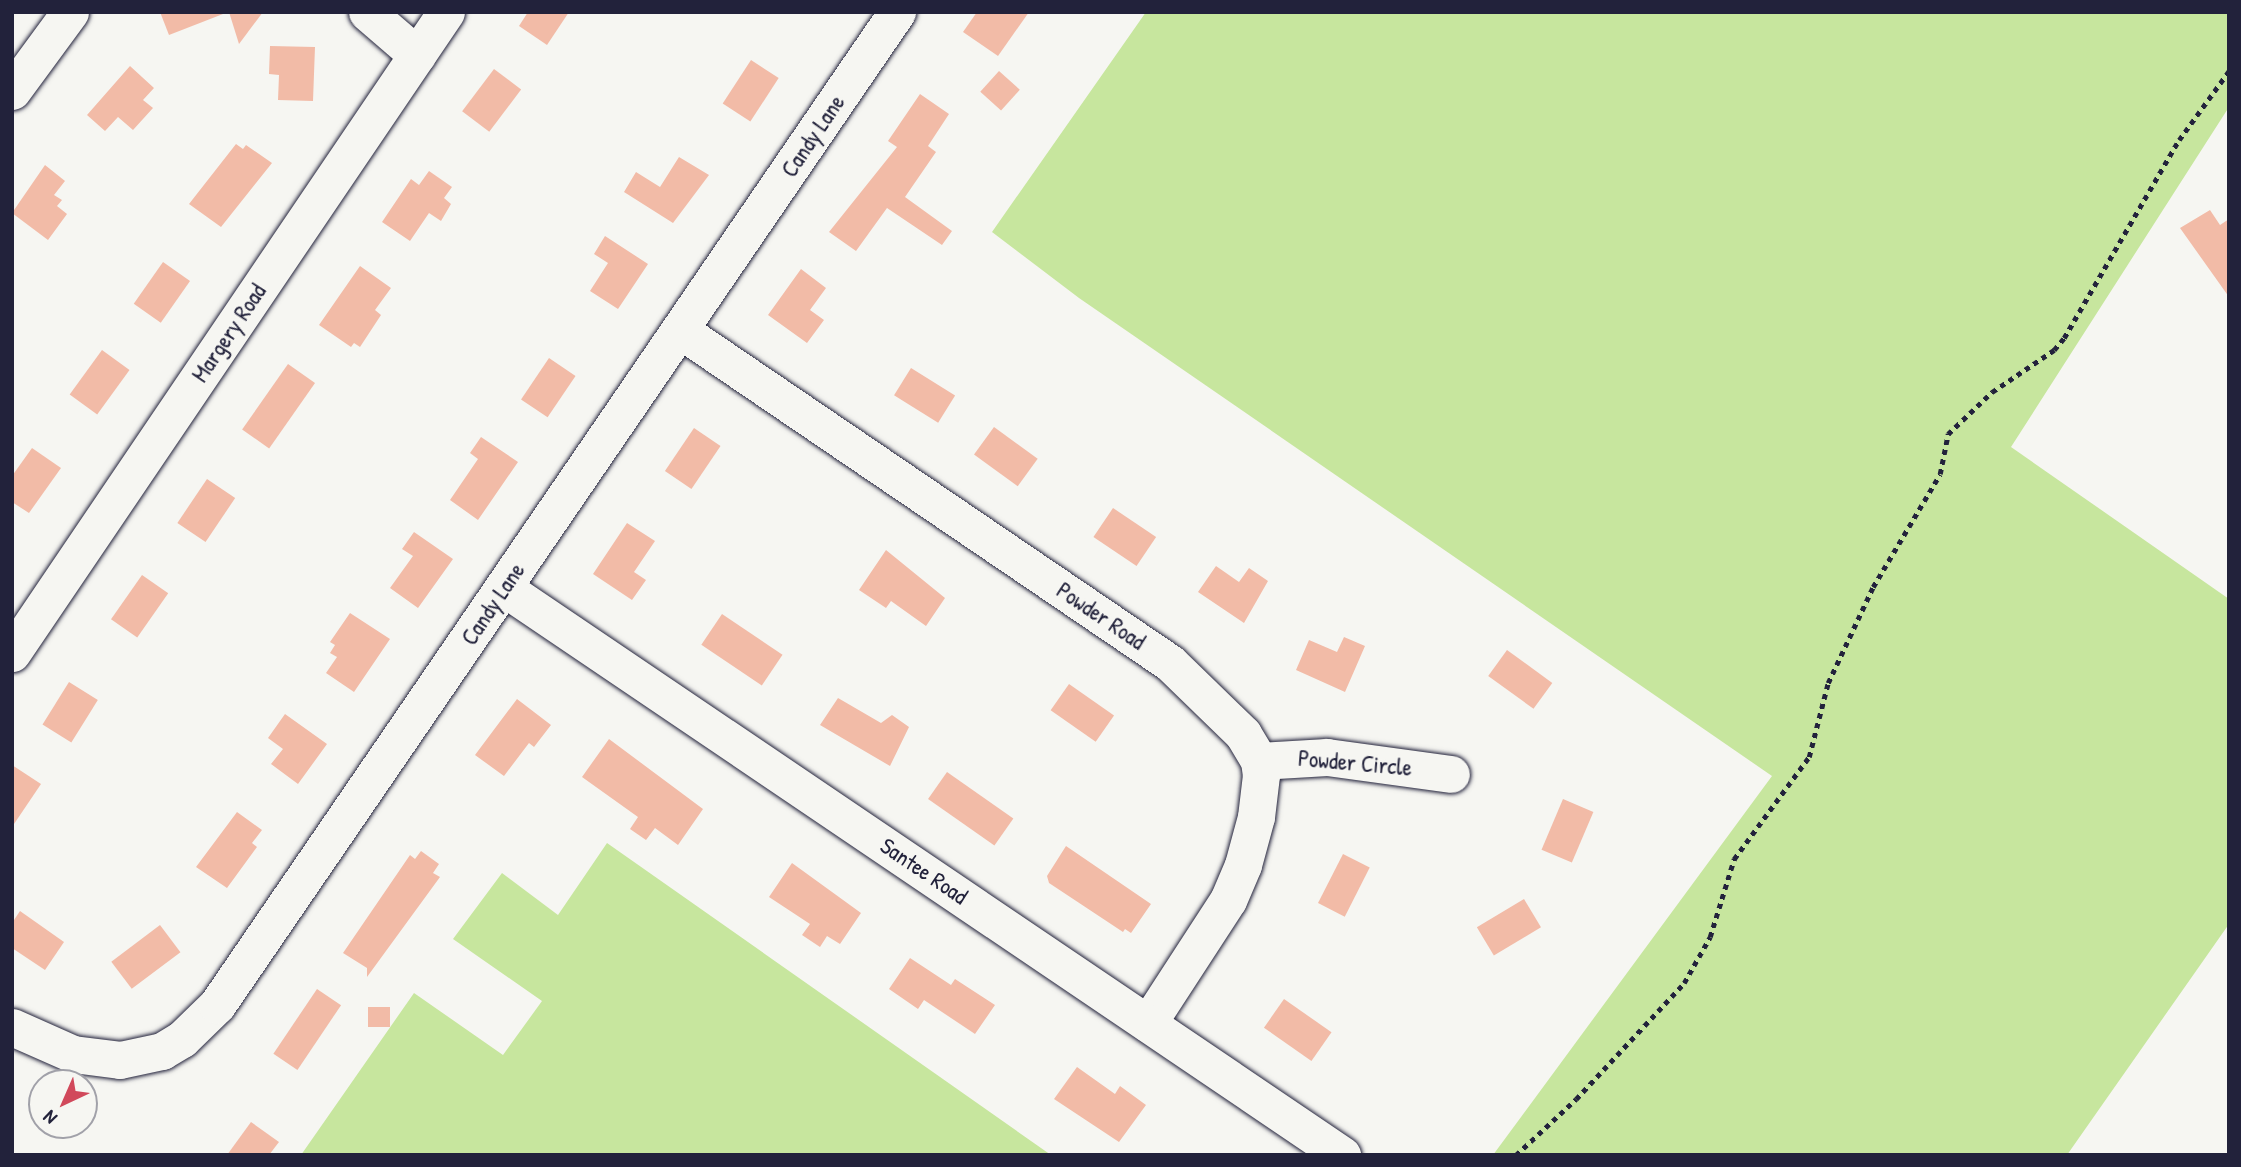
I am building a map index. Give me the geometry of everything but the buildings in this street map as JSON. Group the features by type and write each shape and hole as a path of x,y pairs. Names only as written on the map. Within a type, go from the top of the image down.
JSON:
{"street":[{"path":"12,91 70,12"},
{"path":"367,12 418,55"},
{"name":"Margery Road","path":"12,653 446,12"},
{"name":"Candy Lane","path":"12,1027 73,1054 120,1060 162,1051 198,1026 233,984 897,12"},
{"name":"Powder Road","path":"680,330 1170,663 1228,716 1259,761"},
{"name":"Santee Road","path":"504,588 1342,1155"},
{"name":"Powder Circle","path":"1259,761 1327,757 1451,774"},
{"path":"1148,1023 1237,883 1256,817 1259,761"}],"path":[{"path":"1516,1155 1576,1099 1684,983 1710,937 1734,859 1809,757 1828,683 1873,587 1940,474 1948,435 1992,392 2054,350 2064,338 2179,140 2229,71"}],"green space":[{"path":"1146,12 2229,12 2229,107 2011,447 2229,599 2229,924 2067,1155 1493,1155 1772,776 1079,298 992,232"},
{"path":"607,843 1051,1155 301,1155 414,993 503,1055 542,1001 453,939 502,873 558,915"}]}
